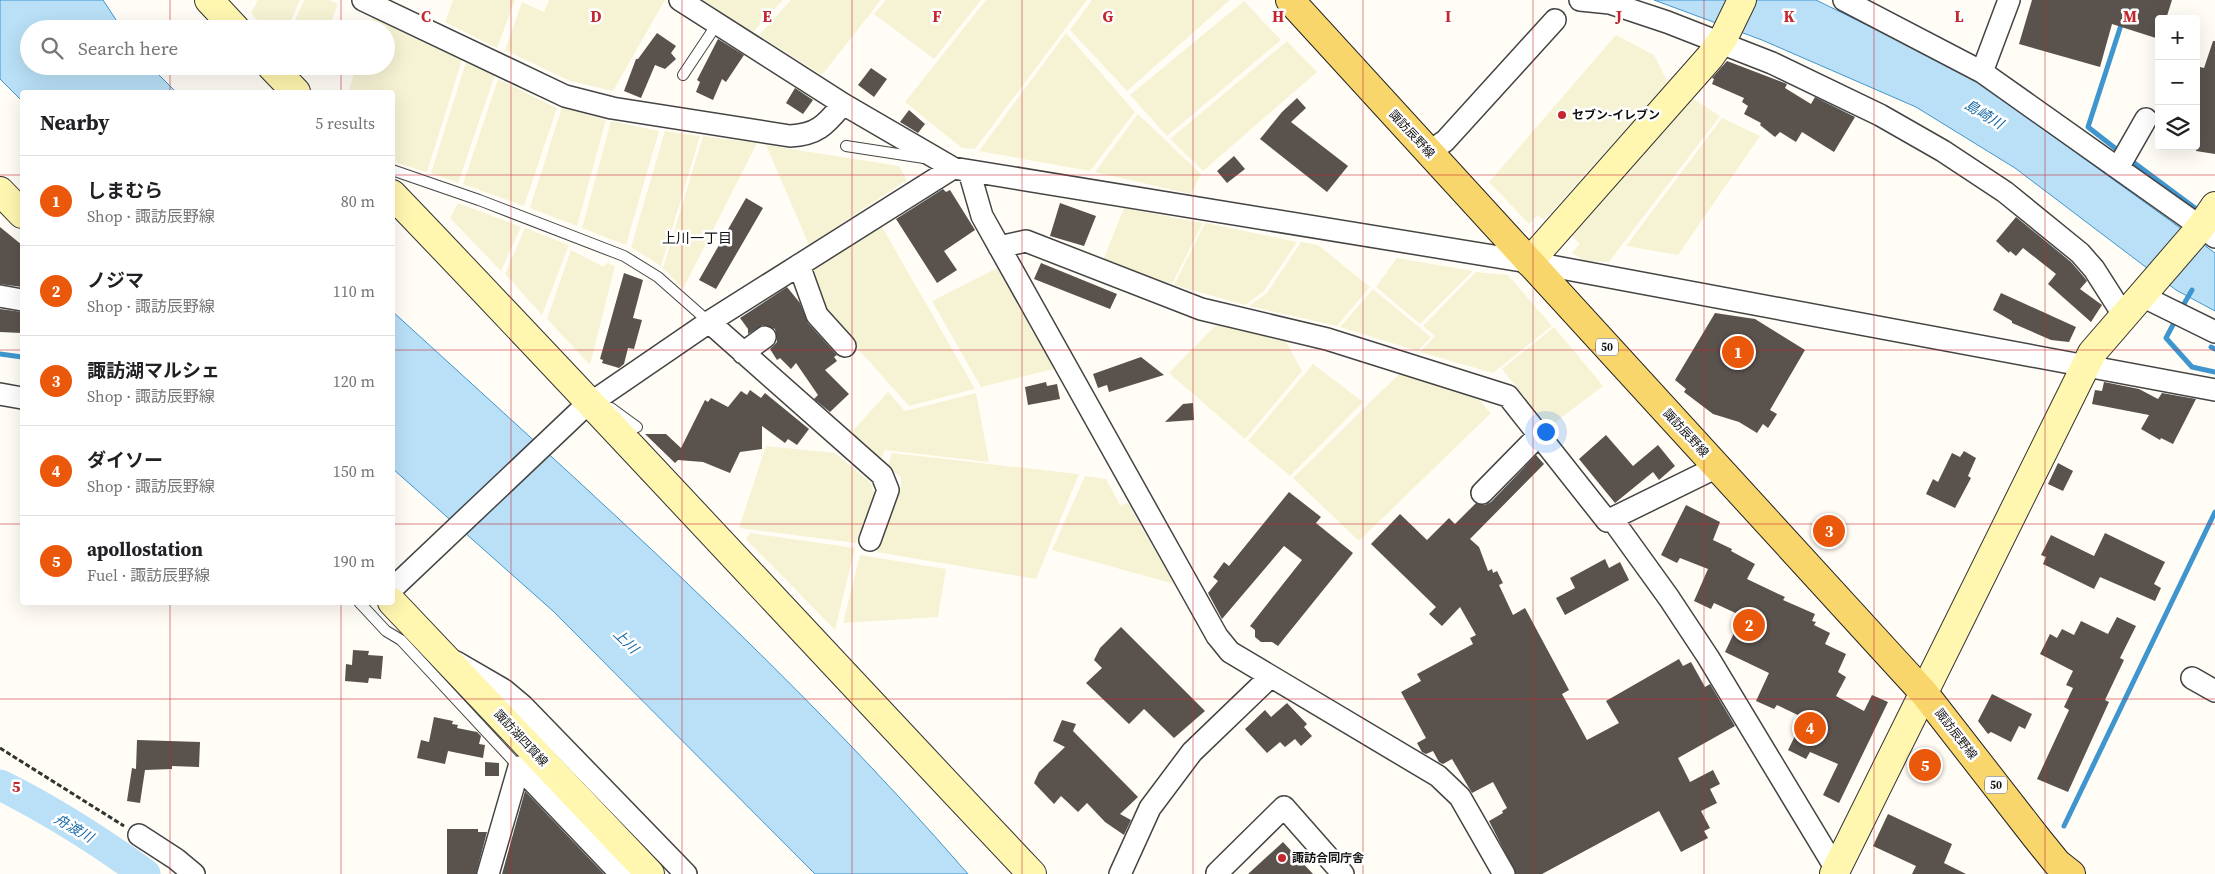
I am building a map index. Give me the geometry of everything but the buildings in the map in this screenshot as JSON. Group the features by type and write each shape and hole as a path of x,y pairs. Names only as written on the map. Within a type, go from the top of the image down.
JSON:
{"main road":[{"name":"諏訪辰野線","path":"1290,0 1924,693 2057,863 2071,874"}],"street":[{"path":"209,0 228,20"},
{"path":"363,0 565,96 612,108 790,136 808,135 825,125 843,104"},
{"path":"680,0 843,104 953,167 1530,262 2215,390"},
{"path":"1580,0 1610,3 1722,40 1880,115 1943,151 2005,192 2080,253 2094,269 2124,316"},
{"path":"1530,262 1704,64 1722,40 1742,0"},
{"path":"1844,0 1982,72 2118,168 2203,233"},
{"path":"1982,72 2010,0"},
{"path":"1428,152 1445,141 1555,20"},
{"path":"280,75 294,90"},
{"path":"2118,168 2146,119"},
{"path":"953,167 1218,636 1230,652 1438,776 1460,797 1504,874"},
{"path":"395,591 591,403 709,322 953,167"},
{"path":"0,191 20,212"},
{"path":"395,197 591,403 1032,874"},
{"path":"1835,872 2092,353 2146,291 2203,233 2215,206"},
{"path":"999,247 1026,241 1200,310 1327,339 1508,396 1572,473 1607,521 1717,467"},
{"path":"799,265 817,315 845,346"},
{"path":"2146,291 2195,324 2215,332"},
{"path":"0,296 20,300"},
{"path":"709,322 882,475 888,490 870,540"},
{"path":"743,353 765,337"},
{"path":"0,394 20,398"},
{"path":"1482,492 1539,435"},
{"path":"1612,520 1670,598 1708,657 1835,872"},
{"name":"諏訪湖四賀線","path":"395,595 445,657 650,874"},
{"path":"445,657 504,690 523,706 686,874"},
{"path":"1120,874 1150,808 1192,752 1270,677"},
{"path":"2192,678 2215,691"},
{"path":"488,874 520,768 622,874"},
{"path":"1216,873 1284,807 1343,874"},
{"path":"139,835 176,859 194,874"}],"lane":[{"path":"683,75 717,24"},
{"path":"846,146 953,167"},
{"path":"395,171 479,200 624,256 658,277 709,322"},
{"path":"591,403 637,427"},
{"path":"362,605 386,631 401,640 520,768"}],"path":[{"path":"0,748 139,835"}],"shaded area":[{"path":"258,0 300,0 291,20 257,20 251,13"},
{"path":"304,0 329,0 338,4 332,20 295,20"},
{"path":"453,0 515,0 497,48 445,22"},
{"path":"549,0 665,0 613,91 570,81 505,50 522,2 544,12"},
{"path":"703,0 783,0 753,32"},
{"path":"791,0 881,0 822,75 759,35"},
{"path":"886,0 981,0 934,59 874,14"},
{"path":"986,0 1087,0 975,149 962,148 905,102"},
{"path":"1092,0 1230,0 1127,91 1070,30"},
{"path":"1244,1 1281,40 1167,136 1130,95"},
{"path":"395,28 462,60 427,172 395,161 395,90 349,90 354,75 395,75"},
{"path":"1066,33 1135,112 1090,171 979,151"},
{"path":"1616,35 1654,55 1668,83 1544,220 1538,215 1529,224 1489,182"},
{"path":"1287,41 1317,72 1203,171 1170,139"},
{"path":"466,62 495,75 458,183 431,173"},
{"path":"498,79 557,108 524,206 463,184"},
{"path":"1689,96 1720,116 1609,262 1585,261 1572,253 1580,244 1568,232"},
{"path":"562,107 606,120 577,226 530,208"},
{"path":"1138,114 1201,174 1191,194 1095,172"},
{"path":"1722,118 1760,136 1678,255 1626,246"},
{"path":"611,121 659,131 626,245 582,228"},
{"path":"665,131 700,136 661,266 631,247"},
{"path":"703,136 757,143 683,289 663,268"},
{"path":"766,145 899,166 907,180 809,245"},
{"path":"458,203 521,227 501,271 450,218"},
{"path":"1124,208 1203,223 1172,284 1103,260"},
{"path":"1205,223 1297,242 1264,291 1245,305 1174,285"},
{"path":"882,227 975,389 909,406 825,312 810,271"},
{"path":"525,228 569,245 542,315 505,274"},
{"path":"1301,242 1318,245 1370,287 1337,326 1249,306 1267,293"},
{"path":"571,250 604,267 606,263 615,266 590,365 547,319"},
{"path":"1397,258 1473,271 1420,324 1376,287"},
{"path":"997,268 1054,369 981,387 932,301"},
{"path":"1476,272 1508,275 1552,326 1493,373 1420,352 1435,336 1423,326"},
{"path":"1373,289 1431,337 1418,351 1340,327"},
{"path":"1216,325 1285,340 1302,371 1245,439 1169,373"},
{"path":"1554,327 1603,386 1549,427 1502,369"},
{"path":"1313,364 1363,402 1290,476 1248,441"},
{"path":"1400,373 1475,396 1491,413 1359,541 1293,478"},
{"path":"888,392 905,411 976,393 989,462 885,450 882,457 873,455 850,434"},
{"path":"766,446 835,453 871,483 875,497 856,543 739,528"},
{"path":"892,453 1079,474 1036,579 877,552 901,486 901,477 887,468"},
{"path":"1085,476 1106,479 1120,505 1128,503 1174,584 1052,550"},
{"path":"750,533 855,548 835,630 746,539"},
{"path":"860,555 946,569 938,617 843,623"}],"water":[{"path":"0,0 103,0 116,20 20,20 20,75 159,75 174,90 20,90 20,99 0,79"},
{"name":"島崎川","path":"1654,0 1816,0 1967,74 2215,253 2215,311 2176,290 2015,168 1916,107 1762,40"},
{"name":"上川","path":"395,314 615,515 761,654 901,799 968,874 815,874 553,611 395,471"}],"waterway":[{"path":"2120,152 2088,127 2122,22"},
{"path":"2129,159 2199,211"},
{"path":"2181,309 2192,290"},
{"path":"2176,319 2166,338 2192,367 2215,372"},
{"path":"2211,347 2215,349"},
{"path":"0,354 20,357"},
{"path":"2064,826 2215,512"},
{"name":"舟渡川","path":"0,785 74,826 145,874"}],"place":[{"name":"セブン-イレブン","path":"1562,115"},
{"name":"しまむら","path":"1738,352"},
{"name":"諏訪湖マルシェ","path":"1829,531"},
{"name":"ノジマ","path":"1749,625"},
{"name":"ダイソー","path":"1810,728"},
{"name":"apollostation","path":"1925,765"},
{"name":"諏訪合同庁舎","path":"1282,858"}],"district":[{"name":"上川一丁目","path":"697,238"}]}
